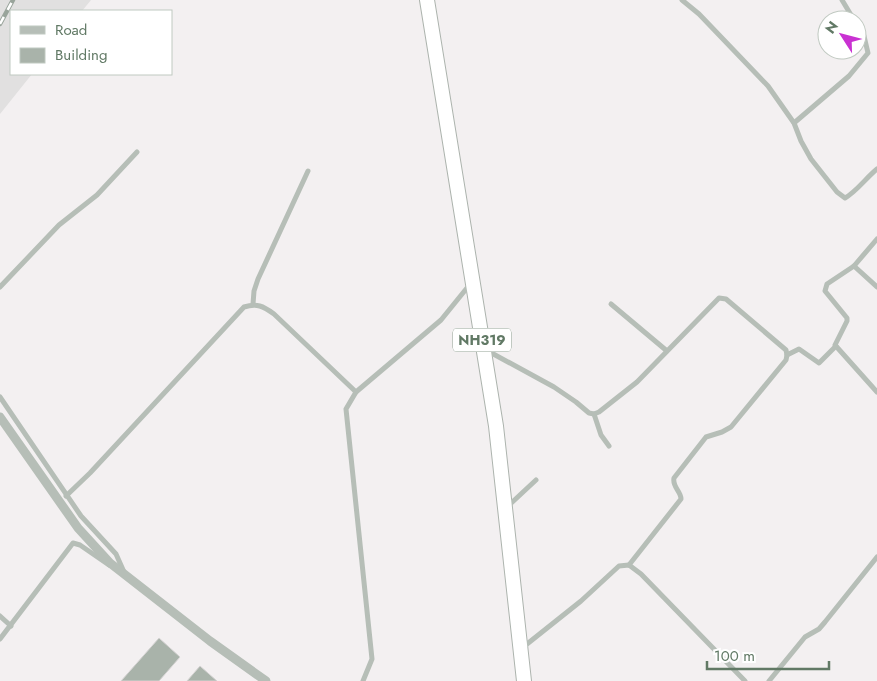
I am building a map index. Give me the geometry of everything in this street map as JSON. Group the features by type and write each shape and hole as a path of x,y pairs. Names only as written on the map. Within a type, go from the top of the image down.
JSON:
{"highway":[{"name":"NH319","path":"427,0 496,426 524,681"}],"street":[{"path":"682,0 699,14 768,86 794,123 811,159 837,192 845,198 877,169"},
{"path":"794,123 849,76 863,60"},
{"path":"0,287 59,225 97,195 136,152"},
{"path":"253,304 254,291 258,279 308,171"},
{"path":"877,239 854,266 825,287 825,291 847,318 835,342 836,346 877,392"},
{"path":"854,266 877,287"},
{"path":"363,681 372,659 346,409 356,392 441,320 472,281"},
{"path":"484,348 554,387 589,413 594,414 637,382 718,298 723,298 786,350 788,355"},
{"path":"66,496 90,473 244,307 253,304 264,307 274,314 356,392"},
{"path":"611,304 667,351"},
{"path":"629,565 681,499 681,495 674,484 674,478 706,437 722,432 730,427 786,360 788,355 799,349 819,363 836,346"},
{"path":"0,397 66,496 81,516 116,554 123,575"},
{"path":"594,414 602,436 609,446"},
{"path":"0,417 78,528 123,575"},
{"path":"504,510 536,480"},
{"path":"0,639 73,543 80,545 123,575 266,681"},
{"path":"769,681 805,637 819,629 877,557"},
{"path":"520,648 580,601 619,566 629,565 641,574 745,681"},
{"path":"0,616 11,626"}],"shaded area":[{"path":"0,0 91,0 83,10 10,10 10,75 31,75 0,114"}],"building":[{"path":"159,638 180,657 159,681 121,681"},
{"path":"200,666 217,681 187,681"}],"railway":[{"path":"0,24 13,0"}]}
